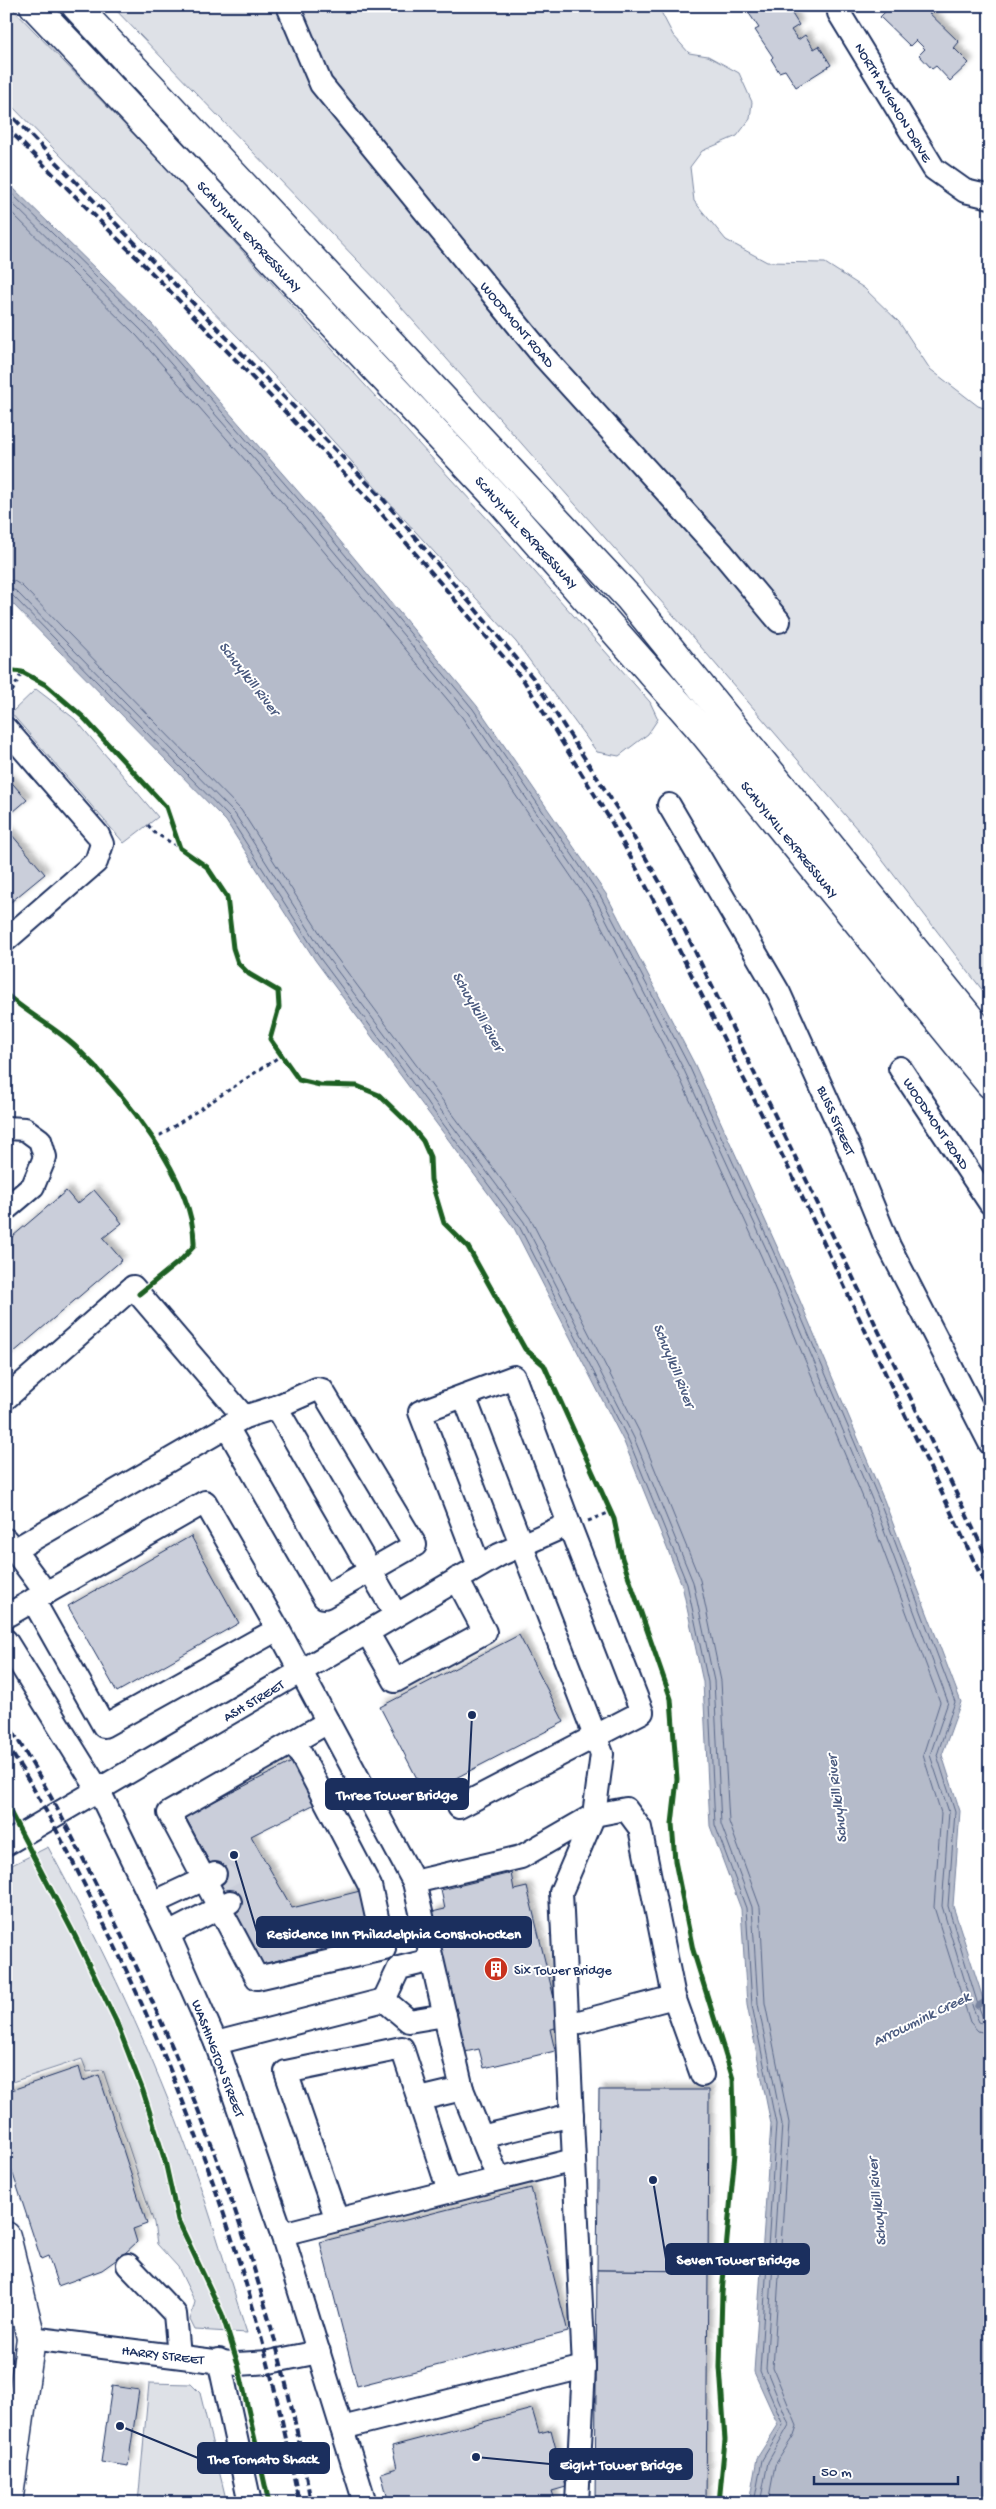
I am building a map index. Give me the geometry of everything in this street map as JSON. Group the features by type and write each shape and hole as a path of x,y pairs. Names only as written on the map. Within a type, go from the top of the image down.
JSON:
{"main road":[{"name":"SCHUYLKILL EXPRESSWAY","path":"34,6 501,502 698,726 990,1084"},
{"name":"SCHUYLKILL EXPRESSWAY","path":"76,6 629,598 990,1043"},
{"path":"6,2236 19,2337 8,2503"}],"street":[{"name":"WOODMONT ROAD","path":"288,6 321,84 544,357 723,554 779,621"},
{"name":"NORTH AVIGNON DRIVE","path":"838,6 839,13 934,169 964,192 990,197"},
{"path":"6,729 98,835 102,844 96,862 6,940"},
{"name":"BLISS STREET","path":"669,805 779,993 849,1148 889,1246 990,1443"},
{"name":"WOODMONT ROAD","path":"900,1068 990,1203"},
{"path":"6,1128 26,1129 40,1140 45,1157 33,1186 6,1209"},
{"path":"6,1398 133,1287 235,1422 324,1597 415,1545 322,1390 317,1389 235,1422 10,1545 39,1597 104,1726 278,1628"},
{"path":"459,1807 642,1712 514,1378 420,1412 479,1566"},
{"path":"464,1396 602,1754 594,1815 561,1892 584,2367 577,2503"},
{"path":"276,1407 396,1615"},
{"path":"6,1616 205,1502 278,1628 414,1882 462,2088 498,2178"},
{"name":"ASH STREET","path":"6,1844 479,1566 522,1544 569,1524"},
{"path":"367,1632 395,1681 485,1632 457,1579"},
{"name":"WASHINGTON STREET","path":"6,1641 99,1791 168,1934 216,2043 282,2234 320,2352 364,2503"},
{"path":"294,1741 370,1886 384,1949 257,1978 225,1905 169,1813 294,1741 328,1722"},
{"path":"414,1882 521,1857 594,1815 626,1809 640,1828 674,1997 702,2076"},
{"path":"152,1903 209,1876"},
{"path":"168,1934 225,1905"},
{"path":"384,2000 399,1968 432,1960"},
{"path":"568,2026 674,1997"},
{"path":"216,2043 384,2000"},
{"path":"384,2000 409,2021 445,2015"},
{"path":"337,2220 286,2072 402,2048 449,2191"},
{"path":"420,2099 462,2088"},
{"path":"481,2137 572,2115"},
{"path":"282,2234 574,2160"},
{"path":"128,2265 175,2314 180,2356"},
{"name":"HARRY STREET","path":"19,2337 219,2360 238,2364 269,2362 320,2352"},
{"path":"219,2360 250,2503"},
{"path":"342,2428 584,2367"}],"path":[{"path":"14,671 30,676"},
{"path":"6,687 12,692 22,672"},
{"path":"148,825 155,833 187,853"},
{"path":"177,840 180,848"},
{"path":"276,1047 288,1063"},
{"path":"153,1140 282,1055"},
{"path":"148,1133 158,1148"},
{"path":"607,1503 614,1519"},
{"path":"596,1518 611,1512"}],"shaded area":[{"path":"6,6 10,6 172,174 504,537 650,702 658,719 648,734 619,756 597,752 516,642 242,341 6,100"},
{"path":"112,6 658,6 673,35 689,53 708,56 739,73 752,102 750,119 737,136 702,151 690,167 694,201 726,240 767,262 825,263 864,288 899,322 930,369 978,406 990,410 990,1000 870,844 682,625 385,289"},
{"path":"36,689 75,719 158,817 124,843 11,713"},
{"path":"48,1847 126,2001 160,2080 199,2181 247,2333 195,2330 190,2320 195,2302 178,2267 157,2244 154,2223 103,2070 87,2072 82,2059 6,2084 6,1868"},
{"path":"149,2383 191,2384 200,2393 227,2503 138,2503"}],"water":[{"name":"Schuylkill River","path":"6,181 151,323 316,512 477,706 606,894 695,1065 779,1251 884,1500 961,1702 942,1755 960,1811 953,1906 990,2020 990,2503 749,2503 757,2458 778,2425 754,2372 771,2124 747,2005 741,1909 710,1826 703,1682 682,1585 624,1442 514,1228 315,960 226,821 6,597"}],"building":[{"path":"757,6 784,6 787,10 789,9 799,25 791,30 798,40 805,35 814,49 819,46 831,65 796,87 785,70 779,72 771,59 773,57 755,30 759,28 748,12"},
{"path":"891,6 922,6 959,42 954,48 969,63 950,81 936,66 932,69 919,55 925,49 916,40 910,46 880,17"},
{"path":"6,776 27,800 6,818"},
{"path":"6,828 45,874 6,906"},
{"path":"94,1190 122,1223 103,1238 122,1260 6,1359 6,1242 66,1191 77,1204"},
{"path":"191,1536 239,1623 117,1692 68,1606"},
{"path":"519,1635 564,1722 425,1794 380,1707"},
{"path":"294,1761 317,1803 251,1836 292,1908 360,1891 372,1937 263,1964 185,1816"},
{"name":"Six Tower Bridge","path":"511,1873 514,1890 527,1887 561,2027 550,2029 555,2051 484,2068 479,2049 465,2052 432,1912 445,1909 441,1890"},
{"path":"79,2067 83,2081 99,2075 147,2224 133,2229 137,2242 102,2270 58,2286 48,2256 41,2259 6,2153 6,2092"},
{"path":"599,2090 709,2090 708,2271 597,2270"},
{"path":"531,2188 568,2332 357,2386 320,2242"},
{"path":"597,2270 708,2271 706,2503 595,2503"},
{"path":"112,2386 139,2390 128,2466 101,2462"},
{"path":"532,2409 539,2433 551,2430 566,2487 552,2491 556,2503 389,2503 381,2473 397,2468 392,2446"}],"waterway":[{"name":"Arrowmink Creek","path":"977,2006 990,1998"}],"tunnel":[{"path":"215,1874 226,1877 233,1890 230,1902"}],"railway":[{"path":"6,110 383,499 533,678 618,810 669,898 990,1564"},
{"path":"6,127 167,288 374,505 524,681 611,821 661,914 787,1165 990,1595"},
{"path":"6,1721 44,1785 102,1896 137,1968 201,2116 229,2192 276,2346 295,2424 311,2503"},
{"path":"6,1744 41,1802 93,1902 128,1974 190,2120 242,2271 264,2348 283,2425 299,2503"}],"cycle path":[{"path":"6,670 22,672 46,685 83,717 166,807 180,848 207,867 227,897 233,948 238,963 249,974 278,991 279,1007 270,1039 299,1080 320,1085 357,1086 379,1095 410,1125 423,1141 430,1157 431,1180 444,1223 468,1247 525,1349 544,1365 614,1519 622,1558 671,1699 677,1779 672,1824 675,1861 693,1950 733,2079 735,2153 722,2293 720,2367 725,2440 719,2503"},
{"path":"6,994 68,1040 114,1088 153,1139 170,1166 183,1194 191,1221 194,1246 182,1259 139,1294"},
{"path":"6,1804 76,1938 116,2021 143,2091 165,2161 178,2220 222,2314 238,2364 269,2503"}],"place":[{"name":"Three Tower Bridge","path":"472,1715"},
{"name":"Residence Inn Philadelphia Conshohocken","path":"234,1855"},
{"name":"Six Tower Bridge","path":"496,1969"},
{"name":"Seven Tower Bridge","path":"653,2180"},
{"name":"The Tomato Shack","path":"120,2426"},
{"name":"Eight Tower Bridge","path":"476,2457"}]}
